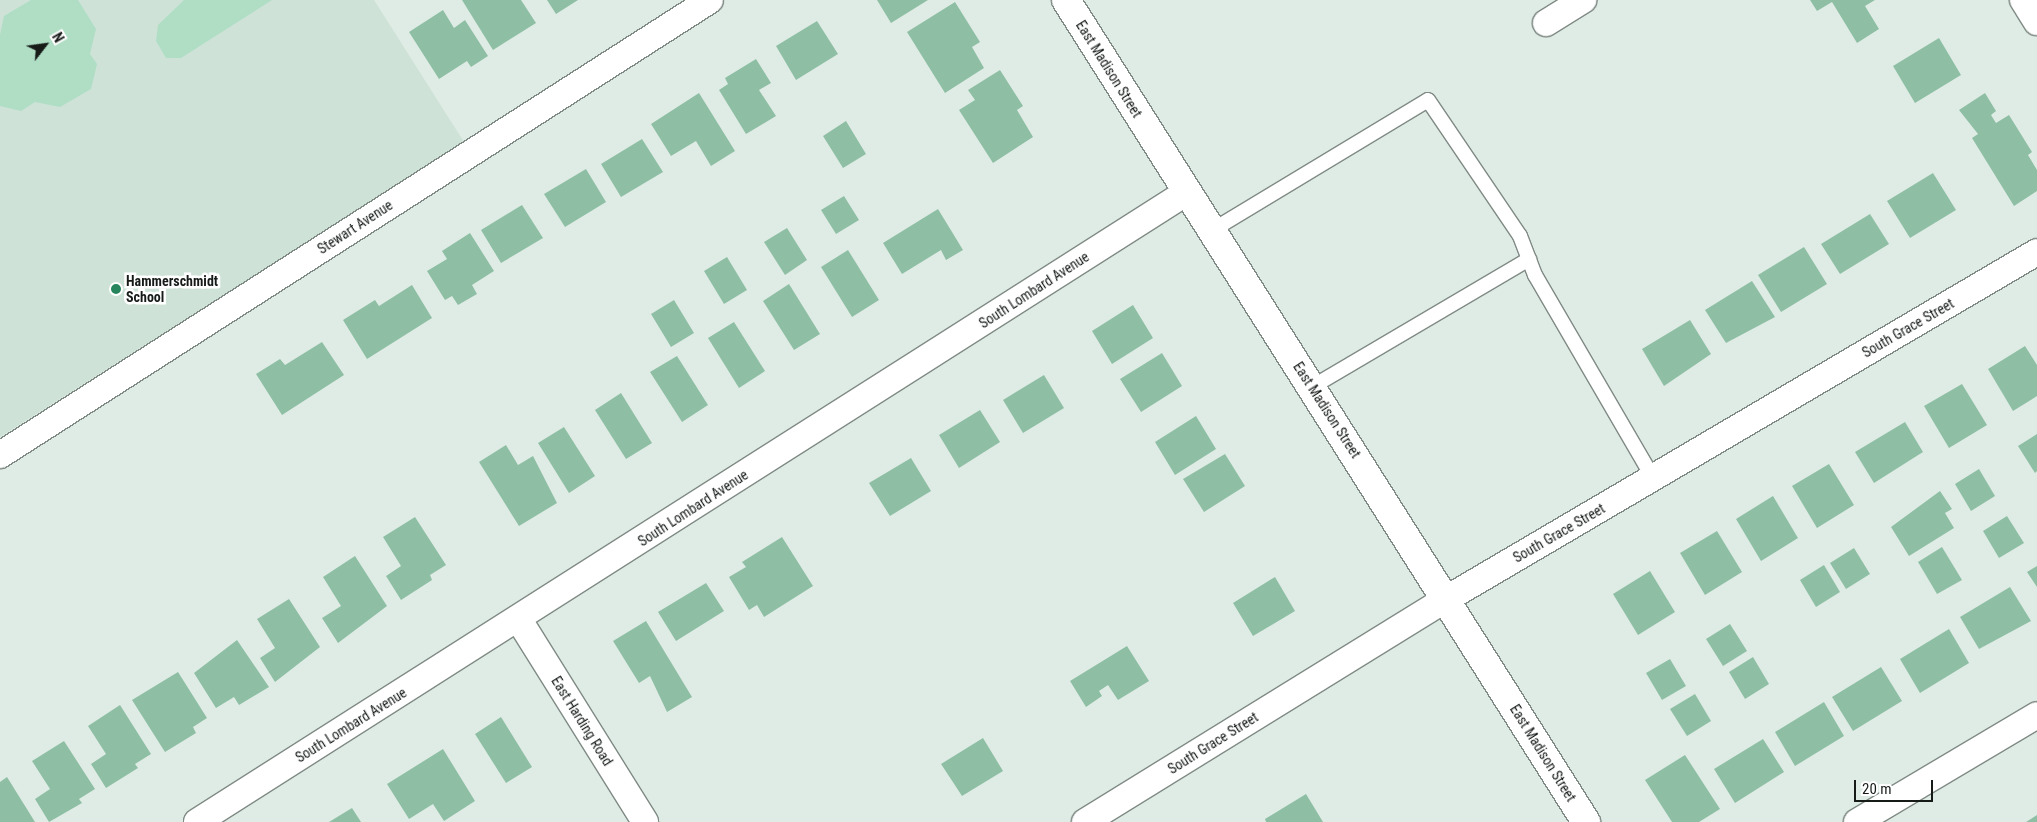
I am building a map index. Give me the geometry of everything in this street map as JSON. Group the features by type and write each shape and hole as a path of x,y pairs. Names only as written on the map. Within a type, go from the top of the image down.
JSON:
{"street":[{"name":"Stewart Avenue","path":"0,455 710,0"},
{"name":"East Madison Street","path":"1066,0 1211,231 1448,598 1586,822"},
{"path":"1546,23 1584,0"},
{"path":"2023,0 2037,22"},
{"name":"South Lombard Avenue","path":"197,822 519,620 1187,192"},
{"name":"South Grace Street","path":"1085,822 1448,598 2037,252"},
{"name":"East Harding Road","path":"519,620 645,822"},
{"path":"1856,822 2037,715"}],"lane":[{"path":"1211,231 1428,100 1520,236 1529,259 1652,478"},
{"path":"1312,387 1529,259"}],"shaded area":[{"name":"Hammerschmidt School","path":"0,0 374,0 464,142 0,437"}],"green space":[{"path":"31,0 78,0 96,29 90,54 97,64 91,89 60,107 35,102 21,111 0,106 0,35 4,16"},
{"path":"184,0 272,0 181,58 166,58 156,41 158,25"}],"building":[{"path":"462,0 521,0 536,23 493,50"},
{"path":"547,0 578,0 556,14"},
{"path":"877,0 928,0 891,23"},
{"path":"1810,0 1875,0 1865,6 1879,29 1857,43 1832,2 1817,11"},
{"path":"955,2 980,42 972,47 984,68 945,93 907,32"},
{"path":"443,10 454,28 465,20 488,56 471,67 467,61 439,79 409,32"},
{"path":"817,21 838,54 796,80 776,46"},
{"path":"1939,38 1961,75 1915,103 1893,66"},
{"path":"756,59 771,83 759,90 776,116 746,134 719,90 728,84 725,78"},
{"path":"1000,70 1023,106 1017,110 1033,137 993,163 959,110 975,100 968,90"},
{"path":"699,93 735,151 711,166 696,141 671,156 651,124"},
{"path":"1985,93 1996,111 1991,115 1996,123 2009,115 2032,152 2028,155 2037,170 2037,191 2014,206 1972,138 1978,134 1959,110"},
{"path":"846,121 866,154 843,168 823,136"},
{"path":"642,139 663,172 621,197 601,164"},
{"path":"586,169 606,202 565,227 544,194"},
{"path":"1933,173 1956,210 1910,238 1887,201"},
{"path":"844,196 859,220 836,234 821,210"},
{"path":"522,205 543,238 501,263 481,230"},
{"path":"938,209 963,250 946,260 941,250 902,274 883,243"},
{"path":"1870,214 1889,244 1840,274 1821,244"},
{"path":"787,228 807,260 785,275 764,242"},
{"path":"470,233 494,271 472,285 477,294 458,305 452,296 445,300 427,271 447,259 442,251"},
{"path":"1804,247 1827,284 1781,312 1758,275"},
{"path":"848,250 879,300 852,317 821,267"},
{"path":"727,257 747,290 724,304 704,271"},
{"path":"1752,281 1775,317 1726,343 1705,310"},
{"path":"789,284 820,334 794,350 763,301"},
{"path":"412,285 432,318 367,359 343,320 375,300 379,306"},
{"path":"674,300 694,333 671,347 651,314"},
{"path":"1133,305 1153,338 1112,364 1092,331"},
{"path":"1690,320 1711,354 1664,386 1642,349"},
{"path":"734,322 765,371 739,388 708,338"},
{"path":"322,342 344,375 282,415 256,374 280,359 285,365"},
{"path":"2025,346 2037,365 2037,396 2013,411 1988,369"},
{"path":"1162,353 1182,386 1141,412 1120,379"},
{"path":"677,356 708,405 682,422 650,372"},
{"path":"1044,375 1064,408 1023,433 1003,400"},
{"path":"1962,384 1987,425 1949,448 1924,406"},
{"path":"621,393 652,443 626,459 595,410"},
{"path":"980,410 1000,442 959,468 939,435"},
{"path":"1196,416 1216,449 1175,475 1155,442"},
{"path":"1905,422 1923,452 1874,483 1855,452"},
{"path":"564,427 595,476 569,493 538,443"},
{"path":"2037,434 2037,471 2035,473 2018,446"},
{"path":"506,445 518,465 533,456 557,503 519,526 479,462"},
{"path":"1225,454 1245,486 1204,512 1183,479"},
{"path":"911,458 931,491 890,516 869,483"},
{"path":"1829,464 1854,505 1817,528 1792,486"},
{"path":"1979,469 1995,496 1971,511 1955,484"},
{"path":"1940,491 1952,509 1945,513 1954,528 1909,556 1891,527"},
{"path":"1773,496 1798,538 1761,561 1736,519"},
{"path":"2007,516 2024,543 1999,558 1983,531"},
{"path":"415,517 446,565 430,575 432,580 401,600 386,576 401,566 383,537"},
{"path":"1717,531 1742,572 1705,595 1680,553"},
{"path":"782,537 813,586 764,617 757,605 749,610 729,577 746,567 742,562"},
{"path":"1942,547 1962,580 1937,594 1918,562"},
{"path":"1854,548 1870,574 1846,589 1830,563"},
{"path":"355,556 387,606 338,643 322,618 341,606 323,577"},
{"path":"1824,565 1840,592 1816,607 1800,580"},
{"path":"2037,566 2037,587 2027,572"},
{"path":"1650,571 1675,612 1638,635 1613,594"},
{"path":"1275,577 1295,611 1253,636 1233,603"},
{"path":"706,583 724,611 676,641 658,612"},
{"path":"2010,587 2031,621 1979,649 1960,617"},
{"path":"289,599 320,647 275,682 260,658 275,648 257,619"},
{"path":"646,621 692,697 667,712 650,676 639,683 613,641"},
{"path":"1730,624 1747,651 1723,666 1706,639"},
{"path":"1949,629 1969,663 1920,693 1900,659"},
{"path":"237,640 269,687 239,705 234,697 216,708 194,673"},
{"path":"1127,646 1149,681 1118,700 1108,685 1099,691 1102,696 1086,707 1070,681"},
{"path":"1753,657 1769,684 1745,699 1729,672"},
{"path":"1670,659 1686,686 1662,700 1646,673"},
{"path":"1881,667 1902,701 1853,731 1832,697"},
{"path":"178,672 207,718 193,727 196,733 165,752 132,700"},
{"path":"1695,694 1711,721 1687,736 1670,709"},
{"path":"1824,702 1844,736 1795,766 1775,732"},
{"path":"120,705 151,754 135,764 138,768 106,788 91,764 106,754 88,726"},
{"path":"501,717 532,767 506,783 475,734"},
{"path":"983,738 1003,771 962,796 941,764"},
{"path":"1763,739 1784,772 1735,803 1714,769"},
{"path":"64,741 95,789 79,799 82,803 49,822 35,799 50,789 32,761"},
{"path":"443,749 475,801 444,821 433,804 409,819 387,784"},
{"path":"1685,755 1720,809 1699,822 1672,822 1645,780"},
{"path":"7,777 35,822 0,822 0,782"},
{"path":"1306,794 1323,822 1266,822 1265,819"},
{"path":"352,808 361,822 329,822"},
{"path":"2037,815 2037,822 2026,822"}],"place":[{"name":"Hammerschmidt School","path":"116,289"}]}
